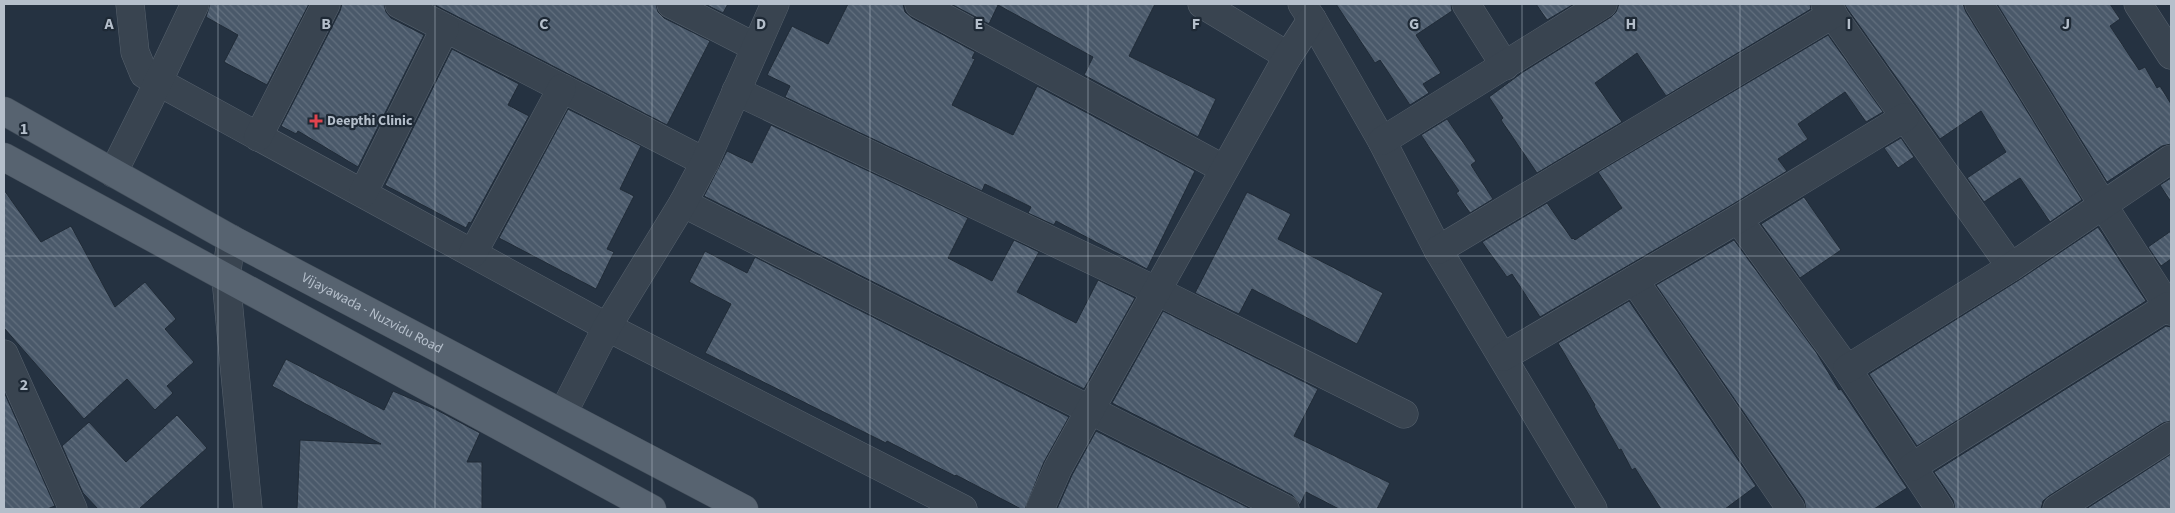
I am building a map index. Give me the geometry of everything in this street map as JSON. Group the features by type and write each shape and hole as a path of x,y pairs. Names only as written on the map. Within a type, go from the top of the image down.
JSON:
{"main road":[{"name":"Vijayawada - Nuzvidu Road","path":"4,111 230,239 744,509"},
{"path":"4,157 652,509"}],"street":[{"path":"130,4 135,52 144,74 154,90 258,136 474,253 603,334 963,509"},
{"path":"113,173 195,4"},
{"path":"258,136 326,4"},
{"path":"398,4 705,162"},
{"path":"671,4 756,47"},
{"path":"563,413 603,334 683,203 705,162 775,4"},
{"path":"919,4 1224,169"},
{"path":"1202,4 1288,56"},
{"path":"1466,4 1505,66"},
{"path":"1382,141 1603,4"},
{"path":"1912,467 2170,308 2102,205 1979,4"},
{"path":"2138,4 2171,55"},
{"path":"1438,250 1829,9 2011,267"},
{"path":"1040,509 1058,468 1288,56 1307,11"},
{"path":"1307,11 1382,141 1438,250 1593,509"},
{"path":"363,193 445,28"},
{"path":"474,253 562,88"},
{"path":"736,91 1157,290 1404,414"},
{"path":"1503,357 1738,219 1905,117"},
{"path":"1847,369 2011,267 2171,159"},
{"path":"683,203 1285,509"},
{"path":"1738,219 1847,369 1940,509"},
{"path":"230,239 226,279 248,509"},
{"path":"1634,280 1791,509"},
{"path":"4,354 73,509"},
{"path":"2057,509 2171,436"}],"building":[{"path":"210,4 309,4 267,85 224,62 238,35 206,17"},
{"path":"342,4 384,4 386,12 391,18 424,35 358,167 298,131 296,134 281,126"},
{"path":"433,4 656,4 658,12 664,18 710,41 667,125"},
{"path":"705,4 728,4 723,13"},
{"path":"848,4 903,4 905,12 912,18 975,52 972,58 975,59 952,105 1013,135 1037,86 1195,171 1147,269 1056,221 1054,225 1028,213 1031,207 985,184 982,191 785,97 790,86 767,75 792,26 828,44"},
{"path":"951,4 1155,4 1129,56 1216,99 1198,137 1084,75 1093,57 998,5 989,24"},
{"path":"1336,4 1451,4 1452,11 1416,35 1441,73 1423,84 1429,93 1410,105 1380,60 1375,63"},
{"path":"1536,4 1574,4 1547,20"},
{"path":"1619,4 1810,4 1811,9 1666,96 1637,53 1595,83 1622,122 1537,173 1501,120 1503,118 1489,97 1523,72 1611,17 1616,12"},
{"path":"1844,4 1963,4 1966,12 2082,200 2050,222 2020,178 1984,202 1967,178 2006,152 1981,111 1940,139"},
{"path":"1997,4 2110,4 2120,19 2110,26 2139,70 2145,67 2157,88 2160,86 2171,104 2171,144 2162,146 2107,182"},
{"path":"1828,35 1883,112 1866,122 1845,92 1798,124 1808,139 1778,159 1787,171 1730,206 1540,317 1512,274 1507,277 1482,242 1547,203 1572,239 1575,240 1622,208 1598,172"},
{"path":"452,49 519,84 508,105 529,116 471,223 469,222 466,228 385,185"},
{"path":"568,109 641,146 620,189 634,196 607,249 614,252 596,289 499,238"},
{"path":"1447,119 1476,161 1471,165 1493,199 1470,213 1456,193 1459,191 1421,135"},
{"path":"771,125 968,218 948,258 992,281 1014,240 1039,252 1017,292 1076,323 1098,280 1135,298 1084,389 704,196 727,151 752,163"},
{"path":"1901,138 1914,157 1898,168 1884,148"},
{"path":"2171,178 2171,202 2160,185"},
{"path":"4,190 41,242 71,226 115,307 145,282 176,319 165,329 194,362 167,386 173,393 155,410 127,379 84,419 4,328"},
{"path":"1247,192 1291,214 1278,239 1383,293 1357,344 1252,289 1239,314 1195,293"},
{"path":"1804,197 1841,250 1800,278 1761,224"},
{"path":"2098,227 2146,301 1917,446 1869,374 2019,280"},
{"path":"2171,231 2171,259 2161,266 2148,247"},
{"path":"1734,240 1816,352 1839,390 1841,389 1907,488 1874,509 1806,509 1804,500 1656,285"},
{"path":"705,251 747,273 755,257 1069,417 1044,462 1025,509 1021,509 956,475 887,441 886,443 705,353 731,304 689,282"},
{"path":"1629,301 1756,486 1725,509 1661,509 1635,468 1632,470 1621,449 1619,450 1558,343"},
{"path":"1163,311 1318,389 1294,436 1390,483 1377,509 1339,509 1306,492 1300,505 1292,495 1112,403"},
{"path":"2166,326 2171,327 2171,421 2163,423 2049,496 2043,501 2041,509 1955,509 1953,500 1934,472"},
{"path":"286,359 384,410 393,391 435,409 480,433 467,462 482,462 482,509 297,509 300,440 381,444 272,386"},
{"path":"4,392 55,506 47,509 4,509"},
{"path":"177,415 207,448 139,509 98,509 83,493 62,446 89,422 126,462"},
{"path":"1096,431 1251,509 1057,509 1072,475"},
{"path":"2171,454 2171,509 2086,509"}],"place":[{"name":"Deepthi Clinic","path":"316,121"}]}
